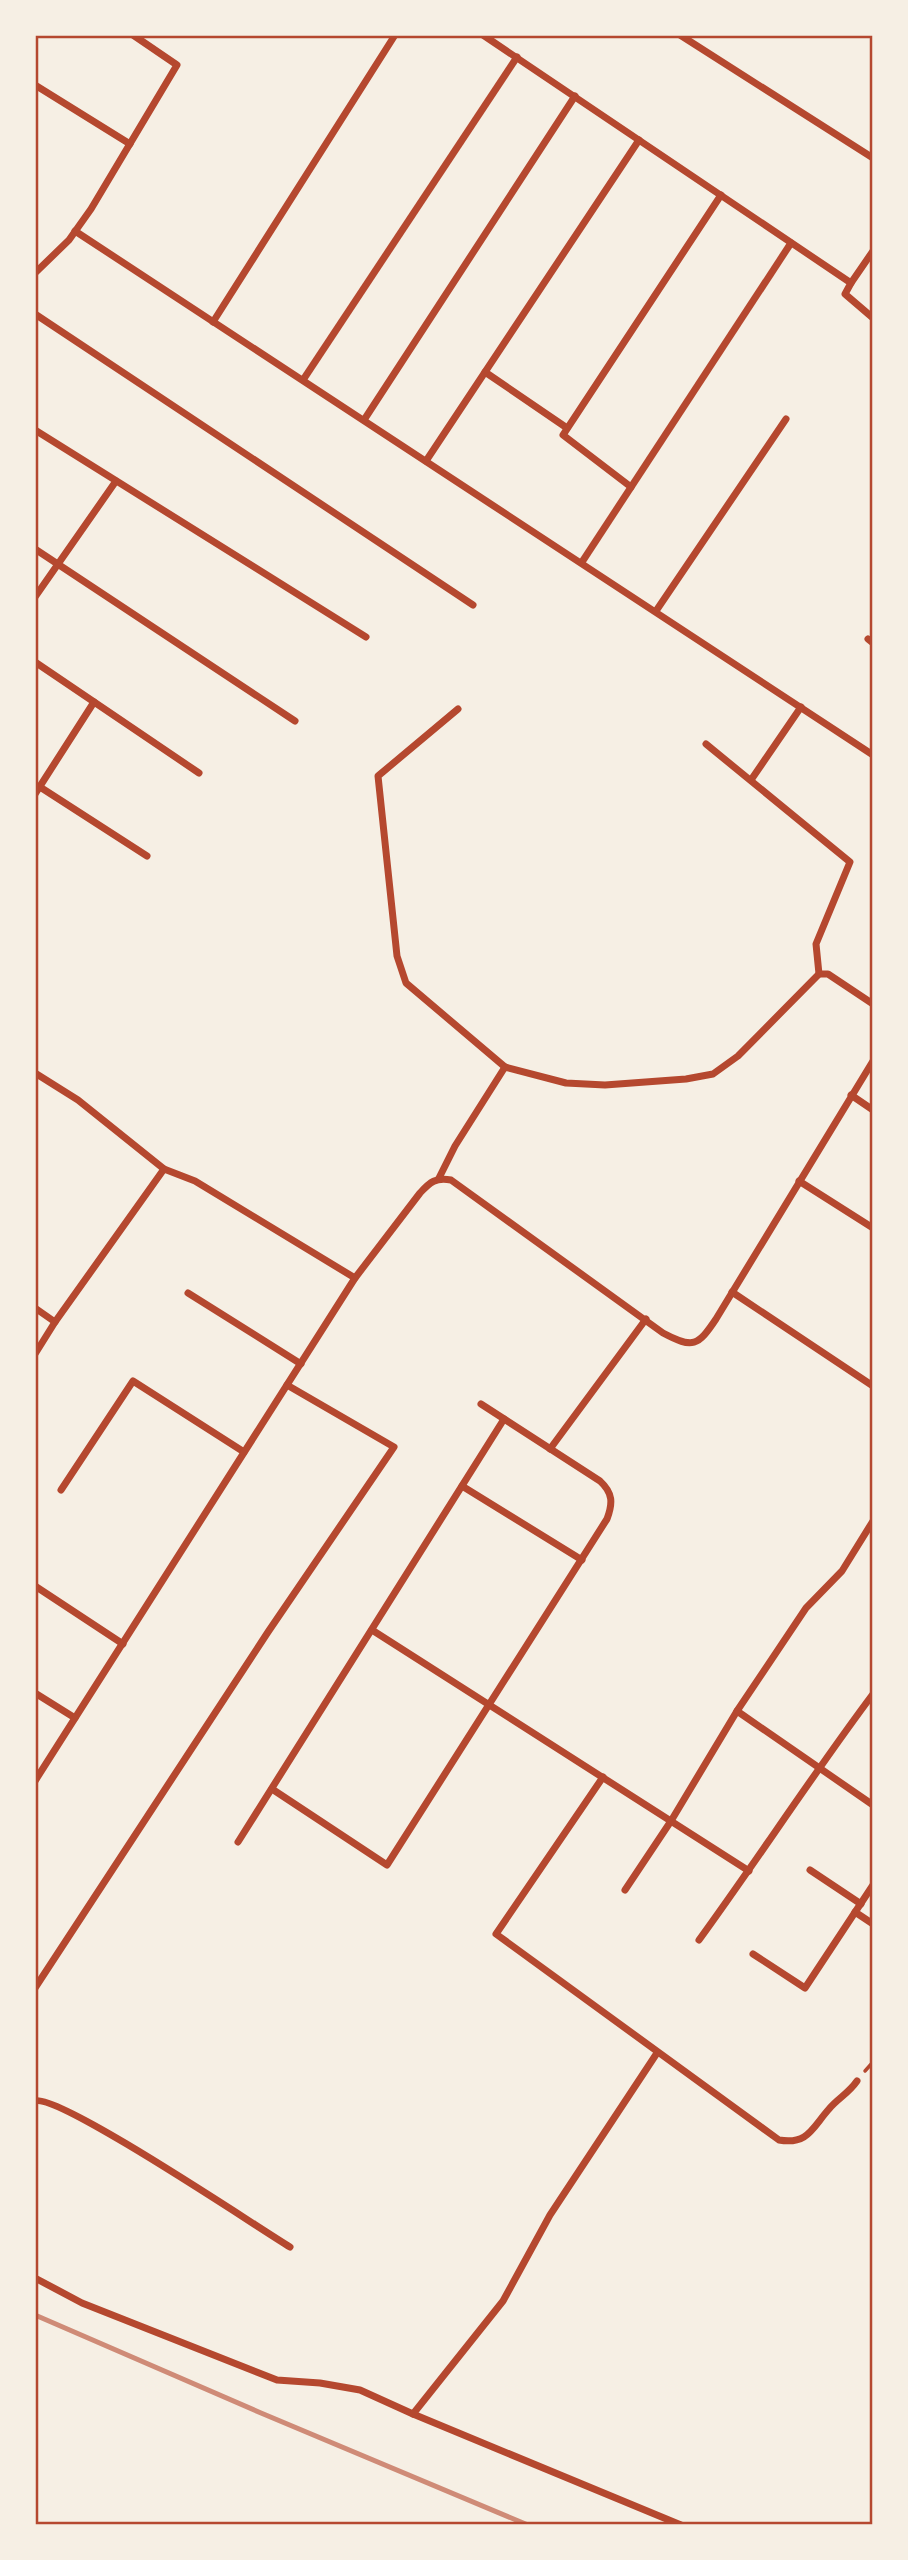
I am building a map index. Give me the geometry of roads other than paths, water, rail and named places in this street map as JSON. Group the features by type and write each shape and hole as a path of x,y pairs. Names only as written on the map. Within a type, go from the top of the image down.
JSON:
{"street":[{"path":"35,273 75,231 91,209 177,65 133,35"},
{"path":"213,322 396,35"},
{"path":"483,35 851,283"},
{"path":"680,35 873,158"},
{"path":"303,380 517,57"},
{"path":"35,85 130,144"},
{"path":"364,420 575,96"},
{"path":"426,461 639,139"},
{"path":"631,488 563,435 721,195"},
{"path":"75,231 873,755"},
{"path":"582,562 791,243"},
{"path":"873,251 845,294 873,318"},
{"path":"35,314 473,605"},
{"path":"485,372 567,428"},
{"path":"656,611 786,419"},
{"path":"35,430 366,637"},
{"path":"35,597 116,481"},
{"path":"35,549 295,721"},
{"path":"35,662 199,773"},
{"path":"93,702 36,791 147,856"},
{"path":"751,780 801,707"},
{"path":"458,709 378,776 397,956 406,983 505,1067 566,1083 605,1085 686,1079 713,1074 738,1056 818,974 828,974 873,1004"},
{"path":"706,744 850,862 816,944 818,974"},
{"path":"35,1781 355,1278 430,1182 439,1178 451,1180 663,1333 682,1343 693,1343 703,1339 873,1061"},
{"path":"439,1178 455,1146 505,1067"},
{"path":"35,1073 78,1100 164,1170 195,1181 355,1278"},
{"path":"851,1095 873,1111"},
{"path":"35,1354 164,1170"},
{"path":"799,1181 873,1228"},
{"path":"732,1292 873,1386"},
{"path":"188,1293 301,1364"},
{"path":"35,1308 55,1322"},
{"path":"551,1449 646,1319"},
{"path":"61,1490 133,1381 244,1452"},
{"path":"35,1988 268,1632 394,1447 287,1385"},
{"path":"272,1789 387,1865 607,1519 612,1497 600,1481 481,1404"},
{"path":"238,1842 504,1419"},
{"path":"462,1486 582,1560"},
{"path":"625,1890 671,1821 737,1711 806,1608 842,1571 873,1521"},
{"path":"35,1586 123,1644"},
{"path":"372,1630 749,1871"},
{"path":"35,1693 75,1718"},
{"path":"699,1940 818,1767 873,1694"},
{"path":"737,1711 873,1805"},
{"path":"603,1777 496,1934 779,2140 794,2142 805,2137 830,2107 848,2094 858,2081"},
{"path":"810,1870 861,1904"},
{"path":"752,1954 805,1988 873,1885"},
{"path":"855,1912 873,1924"},
{"path":"414,2414 503,2301 550,2215 657,2053"},
{"path":"35,2101 40,2099 60,2107 146,2156 290,2247"},
{"path":"35,2278 82,2303 277,2381 320,2383 360,2390 681,2525"}],"railway":[{"path":"35,2315 528,2525"}]}
